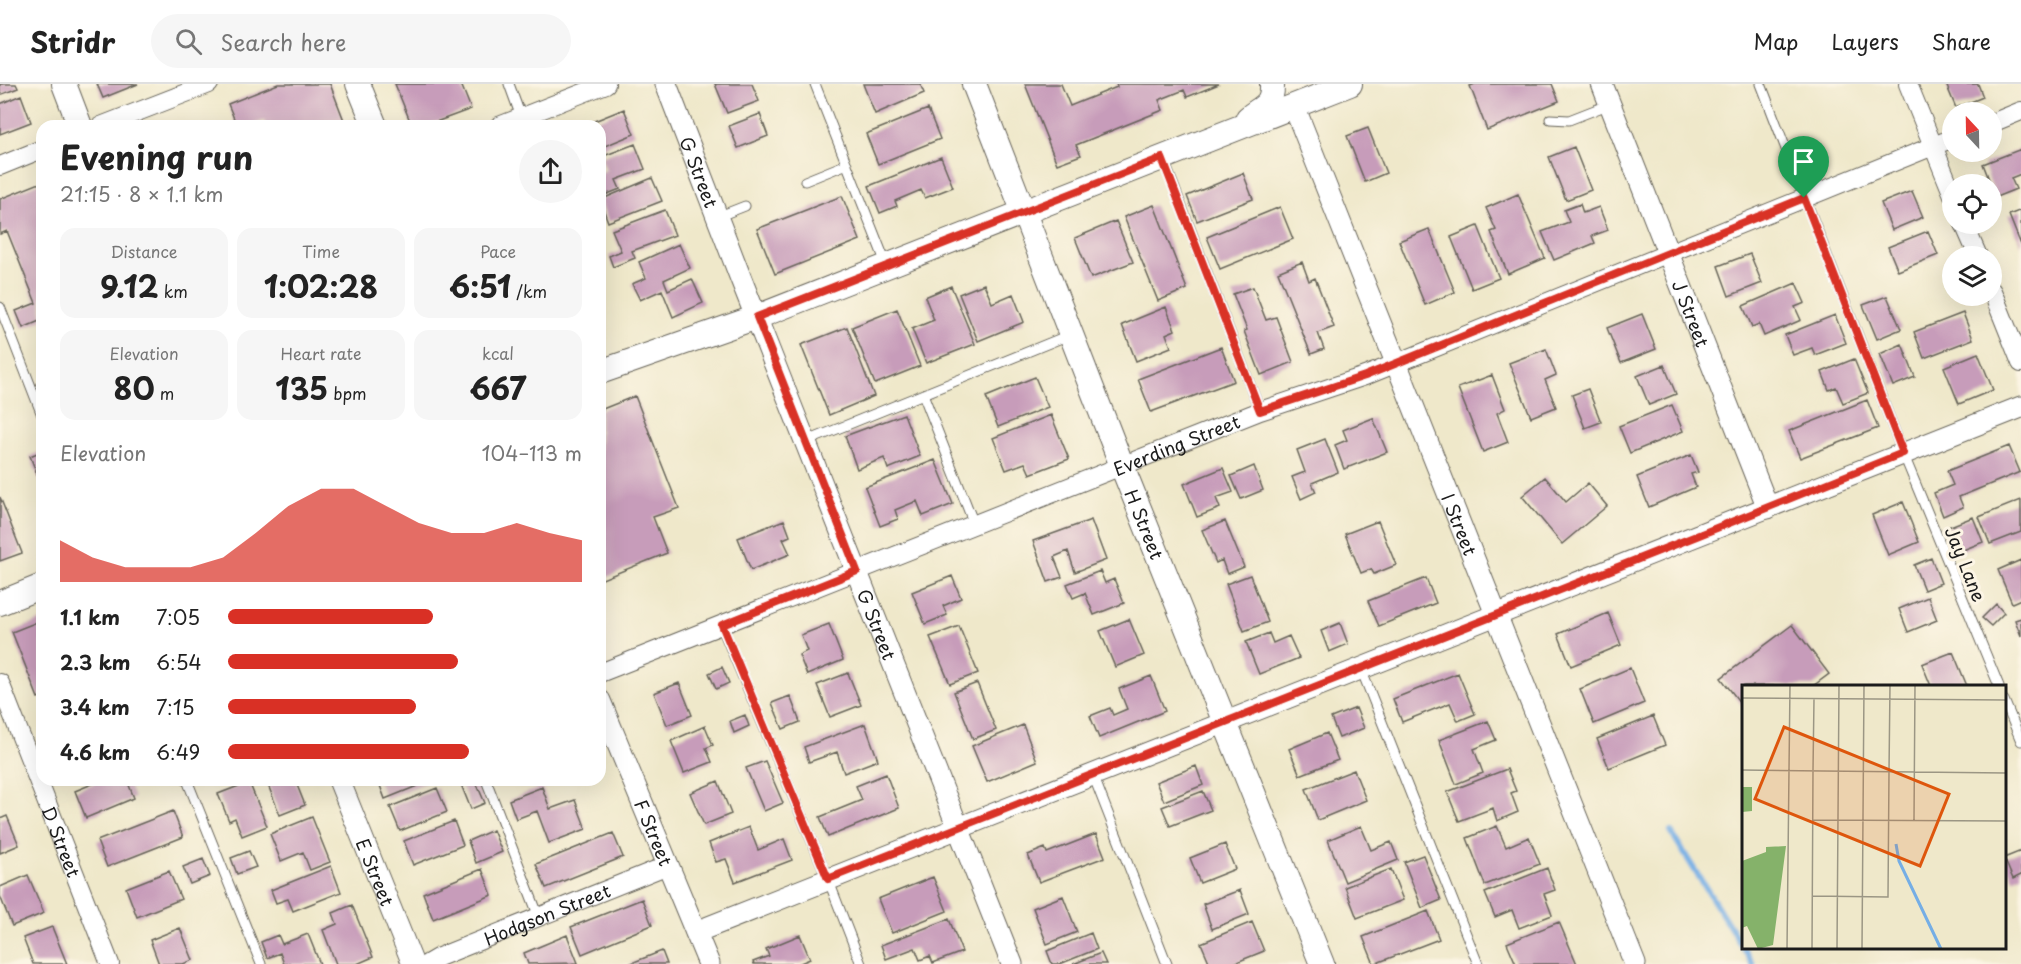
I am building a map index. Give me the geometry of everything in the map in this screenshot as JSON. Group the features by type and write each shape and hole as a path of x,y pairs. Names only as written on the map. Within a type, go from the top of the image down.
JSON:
{"main road":[{"path":"64,84 78,120"},
{"path":"358,84 373,120"},
{"name":"H Street","path":"974,84 1122,466 1322,964"},
{"path":"1235,130 1254,113 1266,107 1270,100 1272,84"},
{"path":"606,370 757,317 1235,130 1290,95 1350,84"},
{"path":"0,603 36,588"}],"street":[{"path":"116,120 209,84"},
{"path":"514,120 606,84"},
{"name":"G Street","path":"666,84 1012,964"},
{"name":"J Street","path":"1602,84 1768,508"},
{"path":"1908,84 1944,174"},
{"name":"I Street","path":"1290,95 1635,964"},
{"path":"2002,119 2021,111"},
{"name":"Everding Street","path":"606,671 1260,411 1365,376 1942,142"},
{"path":"0,166 36,151"},
{"path":"1998,306 2021,363"},
{"path":"696,932 958,826 1497,616 2021,407"},
{"name":"D Street","path":"0,683 36,775"},
{"name":"F Street","path":"606,715 709,964"},
{"name":"D Street","path":"40,786 110,964"},
{"name":"E Street","path":"341,786 412,964"},
{"name":"Hodgson Street","path":"427,964 439,957 668,865"}],"lane":[{"path":"509,84 521,117"},
{"path":"815,84 887,266"},
{"name":"Jay Lane","path":"1761,84 1903,453 1998,685"},
{"path":"1550,119 1569,120 1610,104"},
{"path":"1162,158 1260,411"},
{"path":"805,181 847,164"},
{"path":"717,217 745,206"},
{"path":"0,307 36,400"},
{"path":"805,442 1071,334"},
{"path":"923,394 975,524"},
{"path":"722,625 861,964"},
{"path":"1360,669 1478,964"},
{"path":"2006,705 2021,741"},
{"path":"1093,775 1167,964"},
{"path":"189,786 261,964"},
{"path":"488,786 539,916"}],"building":[{"path":"0,84 16,84 18,88 0,95"},
{"path":"97,84 138,84 103,98"},
{"path":"278,84 330,84 344,120 235,120 228,104"},
{"path":"395,84 461,84 471,109 441,120 410,120"},
{"path":"715,84 752,84 759,101 727,113"},
{"path":"863,84 920,84 924,93 875,114"},
{"path":"1025,84 1061,84 1070,106 1117,87 1116,84 1219,84 1187,97 1184,90 1159,100 1163,110 1076,145 1081,155 1057,164"},
{"path":"1475,84 1552,84 1559,101 1487,130 1470,86"},
{"path":"1946,84 1978,84 1983,97 1971,102 1954,102"},
{"path":"21,95 31,122 0,134 0,104"},
{"path":"624,109 634,134 606,146 606,120 597,120"},
{"path":"928,109 940,139 878,164 866,134"},
{"path":"760,114 768,136 738,148 729,126"},
{"path":"1368,128 1386,173 1365,182 1347,136"},
{"path":"635,144 645,169 616,180 620,189 606,195 606,155"},
{"path":"1574,147 1591,190 1566,200 1549,157"},
{"path":"2021,149 2021,174 2011,178 2016,189 2002,195 2002,174 1987,174 1983,164 2002,162 2002,156"},
{"path":"941,157 953,187 925,198 921,190 895,201 897,206 880,213 869,186"},
{"path":"1243,173 1253,199 1197,221 1187,196"},
{"path":"652,178 662,201 608,222 606,197"},
{"path":"36,184 36,303 7,231 0,234 0,199"},
{"path":"1912,191 1923,217 1892,230 1881,203"},
{"path":"1518,194 1545,258 1508,274 1491,232 1496,230 1486,208"},
{"path":"842,196 860,240 775,274 757,229"},
{"path":"1580,204 1583,213 1599,207 1608,230 1592,236 1595,243 1554,260 1542,232 1569,222 1564,210"},
{"path":"1154,205 1187,289 1158,301 1124,217"},
{"path":"1280,207 1293,239 1220,269 1207,237"},
{"path":"665,210 675,235 632,251 635,258 613,267 609,256 621,251 612,230"},
{"path":"2021,210 2021,245 2009,215"},
{"path":"1116,221 1133,262 1091,278 1075,238"},
{"path":"1478,226 1499,278 1472,289 1451,237"},
{"path":"1429,229 1455,292 1425,305 1399,241"},
{"path":"1928,231 1938,255 1898,271 1888,247"},
{"path":"679,244 690,268 664,280 668,290 692,279 703,303 673,317 662,290 640,300 632,284 646,278 639,262"},
{"path":"1750,254 1762,283 1729,296 1718,266"},
{"path":"1302,262 1309,281 1315,278 1334,327 1318,333 1324,349 1311,354 1278,272"},
{"path":"1796,283 1805,303 1795,307 1801,320 1764,336 1759,324 1752,327 1743,306"},
{"path":"984,284 992,303 1013,294 1024,322 978,341 959,294"},
{"path":"951,286 975,344 926,363 912,329 934,320 925,297"},
{"path":"1253,287 1266,320 1276,317 1293,362 1261,375 1233,294"},
{"path":"1887,296 1901,329 1877,339 1863,305"},
{"path":"36,303 36,323 23,328 16,311"},
{"path":"1166,307 1175,330 1166,334 1171,347 1136,361 1122,325"},
{"path":"897,309 920,366 875,384 852,327"},
{"path":"1963,313 1973,339 1924,358 1914,332"},
{"path":"1642,314 1656,349 1621,363 1607,328"},
{"path":"1835,315 1846,343 1815,355 1812,348 1793,355 1785,335"},
{"path":"847,327 874,396 829,415 801,345"},
{"path":"1902,344 1915,377 1893,386 1880,354"},
{"path":"1221,347 1234,381 1151,412 1138,379"},
{"path":"1546,349 1556,375 1545,380 1556,407 1531,417 1509,363"},
{"path":"1978,353 1993,390 1959,404 1944,367"},
{"path":"1854,359 1868,393 1843,403 1836,387 1829,390 1822,372"},
{"path":"1664,365 1676,394 1649,405 1637,376"},
{"path":"1492,375 1505,409 1497,413 1508,442 1483,452 1458,388"},
{"path":"1035,377 1048,407 998,427 986,397"},
{"path":"1588,389 1601,422 1585,428 1572,395"},
{"path":"635,396 679,508 653,517 667,553 606,578 606,408"},
{"path":"1867,400 1878,428 1800,458 1789,431"},
{"path":"1672,405 1683,431 1630,453 1619,426"},
{"path":"904,414 920,456 888,469 884,458 857,469 845,436"},
{"path":"1051,415 1069,459 1030,474 1025,463 1006,470 993,438"},
{"path":"1373,418 1387,452 1344,469 1335,445 1347,440 1343,430"},
{"path":"1325,439 1338,472 1312,483 1316,492 1301,499 1292,477 1305,472 1297,450"},
{"path":"2009,446 2020,472 1959,497 1963,507 1943,516 1934,493 1953,485 1947,471"},
{"path":"36,454 36,472 30,456"},
{"path":"1691,455 1698,472 1691,474 1696,487 1649,507 1637,477"},
{"path":"935,460 953,504 923,516 917,501 895,510 898,519 880,526 865,487"},
{"path":"1254,466 1263,490 1241,499 1231,476"},
{"path":"1223,468 1233,492 1216,498 1220,508 1197,517 1184,484"},
{"path":"1545,477 1566,502 1588,483 1607,506 1562,544 1522,496"},
{"path":"0,497 22,553 0,561"},
{"path":"2021,500 2021,532 1990,544 1979,517"},
{"path":"1903,502 1919,542 1888,555 1872,515"},
{"path":"1973,517 1983,542 1953,554 1943,529"},
{"path":"784,520 790,536 783,539 790,554 751,570 738,538"},
{"path":"1091,520 1106,560 1075,572 1068,551 1054,557 1062,577 1048,582 1033,541"},
{"path":"1225,521 1244,567 1227,574 1222,560 1216,563 1202,530"},
{"path":"1378,521 1396,565 1374,574 1371,569 1361,573 1345,534"},
{"path":"1931,558 1941,583 1924,590 1914,565"},
{"path":"2021,560 2021,599 2012,603 1998,570"},
{"path":"1100,571 1105,583 1114,579 1124,603 1094,615 1085,593 1073,598 1067,584"},
{"path":"1250,575 1268,622 1244,631 1226,584"},
{"path":"952,576 961,598 943,606 947,615 925,624 912,592"},
{"path":"1426,578 1436,603 1379,626 1368,601"},
{"path":"1928,597 1937,620 1908,632 1899,609"},
{"path":"1996,604 2004,613 1991,626 1982,618"},
{"path":"1608,613 1621,645 1571,666 1558,634"},
{"path":"2021,618 2021,636 2015,620"},
{"path":"1129,619 1144,655 1115,667 1100,631"},
{"path":"36,622 36,693 12,632"},
{"path":"1340,623 1348,644 1329,652 1321,631"},
{"path":"829,624 843,660 807,675 799,655 807,651 801,635"},
{"path":"1792,625 1829,674 1814,685 1742,685 1742,705 1721,678"},
{"path":"959,626 978,673 950,684 930,637"},
{"path":"1269,633 1273,643 1289,636 1299,658 1259,674 1246,642"},
{"path":"1953,652 1967,685 1931,685 1922,664"},
{"path":"722,667 729,683 716,689 709,673"},
{"path":"1630,668 1644,703 1594,724 1580,689"},
{"path":"848,673 861,705 830,717 817,685"},
{"path":"1458,673 1475,714 1458,721 1450,703 1402,722 1393,699"},
{"path":"1151,676 1165,711 1099,738 1090,716 1110,708 1113,715 1127,709 1119,689"},
{"path":"679,683 692,715 667,725 654,693"},
{"path":"977,683 996,730 973,739 954,692"},
{"path":"790,696 800,722 783,729 772,703"},
{"path":"1356,708 1364,728 1339,738 1331,718"},
{"path":"745,715 749,726 734,733 730,721"},
{"path":"1653,716 1665,745 1609,768 1597,739"},
{"path":"1488,721 1496,740 1474,749 1483,773 1456,784 1439,740"},
{"path":"865,724 878,760 844,773 837,752 809,762 804,747"},
{"path":"1023,725 1037,761 987,782 972,746"},
{"path":"705,726 713,745 706,748 712,762 684,773 671,741"},
{"path":"1327,733 1338,760 1300,775 1289,749"},
{"path":"765,761 783,803 764,811 746,768"},
{"path":"1196,766 1203,785 1164,801 1156,782"},
{"path":"1507,769 1516,791 1511,793 1518,812 1497,821 1493,808 1459,821 1447,792"},
{"path":"1354,770 1366,800 1318,820 1306,789"},
{"path":"886,774 899,808 828,837 820,817 862,800 856,786"},
{"path":"718,781 731,814 704,825 690,793"},
{"path":"87,786 129,786 134,798 86,818 75,791"},
{"path":"239,786 251,786 267,826 242,836 235,818 229,821 218,794"},
{"path":"268,786 297,786 305,805 280,815"},
{"path":"380,786 417,786 385,799"},
{"path":"462,786 478,786 485,803 471,809"},
{"path":"542,787 550,809 575,800 586,829 549,843 537,811 516,819 509,800"},
{"path":"437,788 447,812 400,831 390,807"},
{"path":"1203,791 1211,810 1170,826 1162,807"},
{"path":"173,811 183,837 107,867 97,841"},
{"path":"7,816 19,845 0,853 0,819"},
{"path":"312,817 330,862 310,870 303,852 281,861 270,834"},
{"path":"454,821 463,845 413,865 404,841"},
{"path":"1361,826 1371,850 1391,842 1398,860 1345,882 1328,840"},
{"path":"1497,826 1506,847 1529,837 1540,864 1485,885 1467,838"},
{"path":"749,827 758,850 784,839 792,860 735,882 726,859 716,862 709,843"},
{"path":"493,830 502,852 476,863 468,841"},
{"path":"613,833 623,857 546,888 536,864"},
{"path":"1096,834 1105,857 1039,882 1028,855 1045,848 1047,853"},
{"path":"1225,844 1235,869 1200,883 1190,858"},
{"path":"249,851 256,867 237,874 231,858"},
{"path":"2021,851 2021,875 2013,879 2006,857"},
{"path":"1423,855 1441,900 1422,908 1404,862"},
{"path":"203,859 210,876 190,884 183,867"},
{"path":"331,866 341,892 293,911 288,899 276,903 271,890"},
{"path":"1547,868 1555,890 1544,894 1552,915 1519,928 1512,910 1495,917 1485,893"},
{"path":"482,869 492,895 433,919 423,893"},
{"path":"1391,869 1403,900 1357,918 1345,887"},
{"path":"169,871 181,899 137,917 126,888"},
{"path":"28,875 44,913 12,926 0,896 0,887"},
{"path":"933,877 947,911 892,933 878,899"},
{"path":"1240,890 1249,914 1212,929 1203,904"},
{"path":"1063,896 1077,932 1047,944 1033,908"},
{"path":"642,899 652,925 582,954 571,927"},
{"path":"352,905 373,957 357,964 336,964 323,930 337,924 333,913"},
{"path":"1428,911 1439,939 1374,964 1363,937"},
{"path":"949,919 962,952 933,963 930,956 920,960 915,948 886,959 881,945"},
{"path":"1252,922 1264,951 1232,964 1210,964 1201,943"},
{"path":"1559,922 1577,964 1516,964 1507,943"},
{"path":"52,927 67,964 33,964 23,938"},
{"path":"180,928 193,960 183,964 159,964 150,940"},
{"path":"1091,933 1097,949 1060,964 1052,964 1047,951"},
{"path":"308,934 320,964 284,964 280,953 267,958 261,942 278,935 282,944"},
{"path":"567,935 578,963 528,964 524,953"},
{"path":"800,935 810,959 798,964 754,964 753,962 769,956 766,949"},
{"path":"662,951 667,964 629,964"},
{"path":"1101,953 1106,964 1073,964"}],"waterway":[{"path":"1671,832 1742,946"},
{"path":"1744,949 1753,964"}],"route":[{"path":"1162,158 1260,411 1365,376 1804,198 1903,453 828,879 722,625 857,571 757,317 1162,158"}]}
